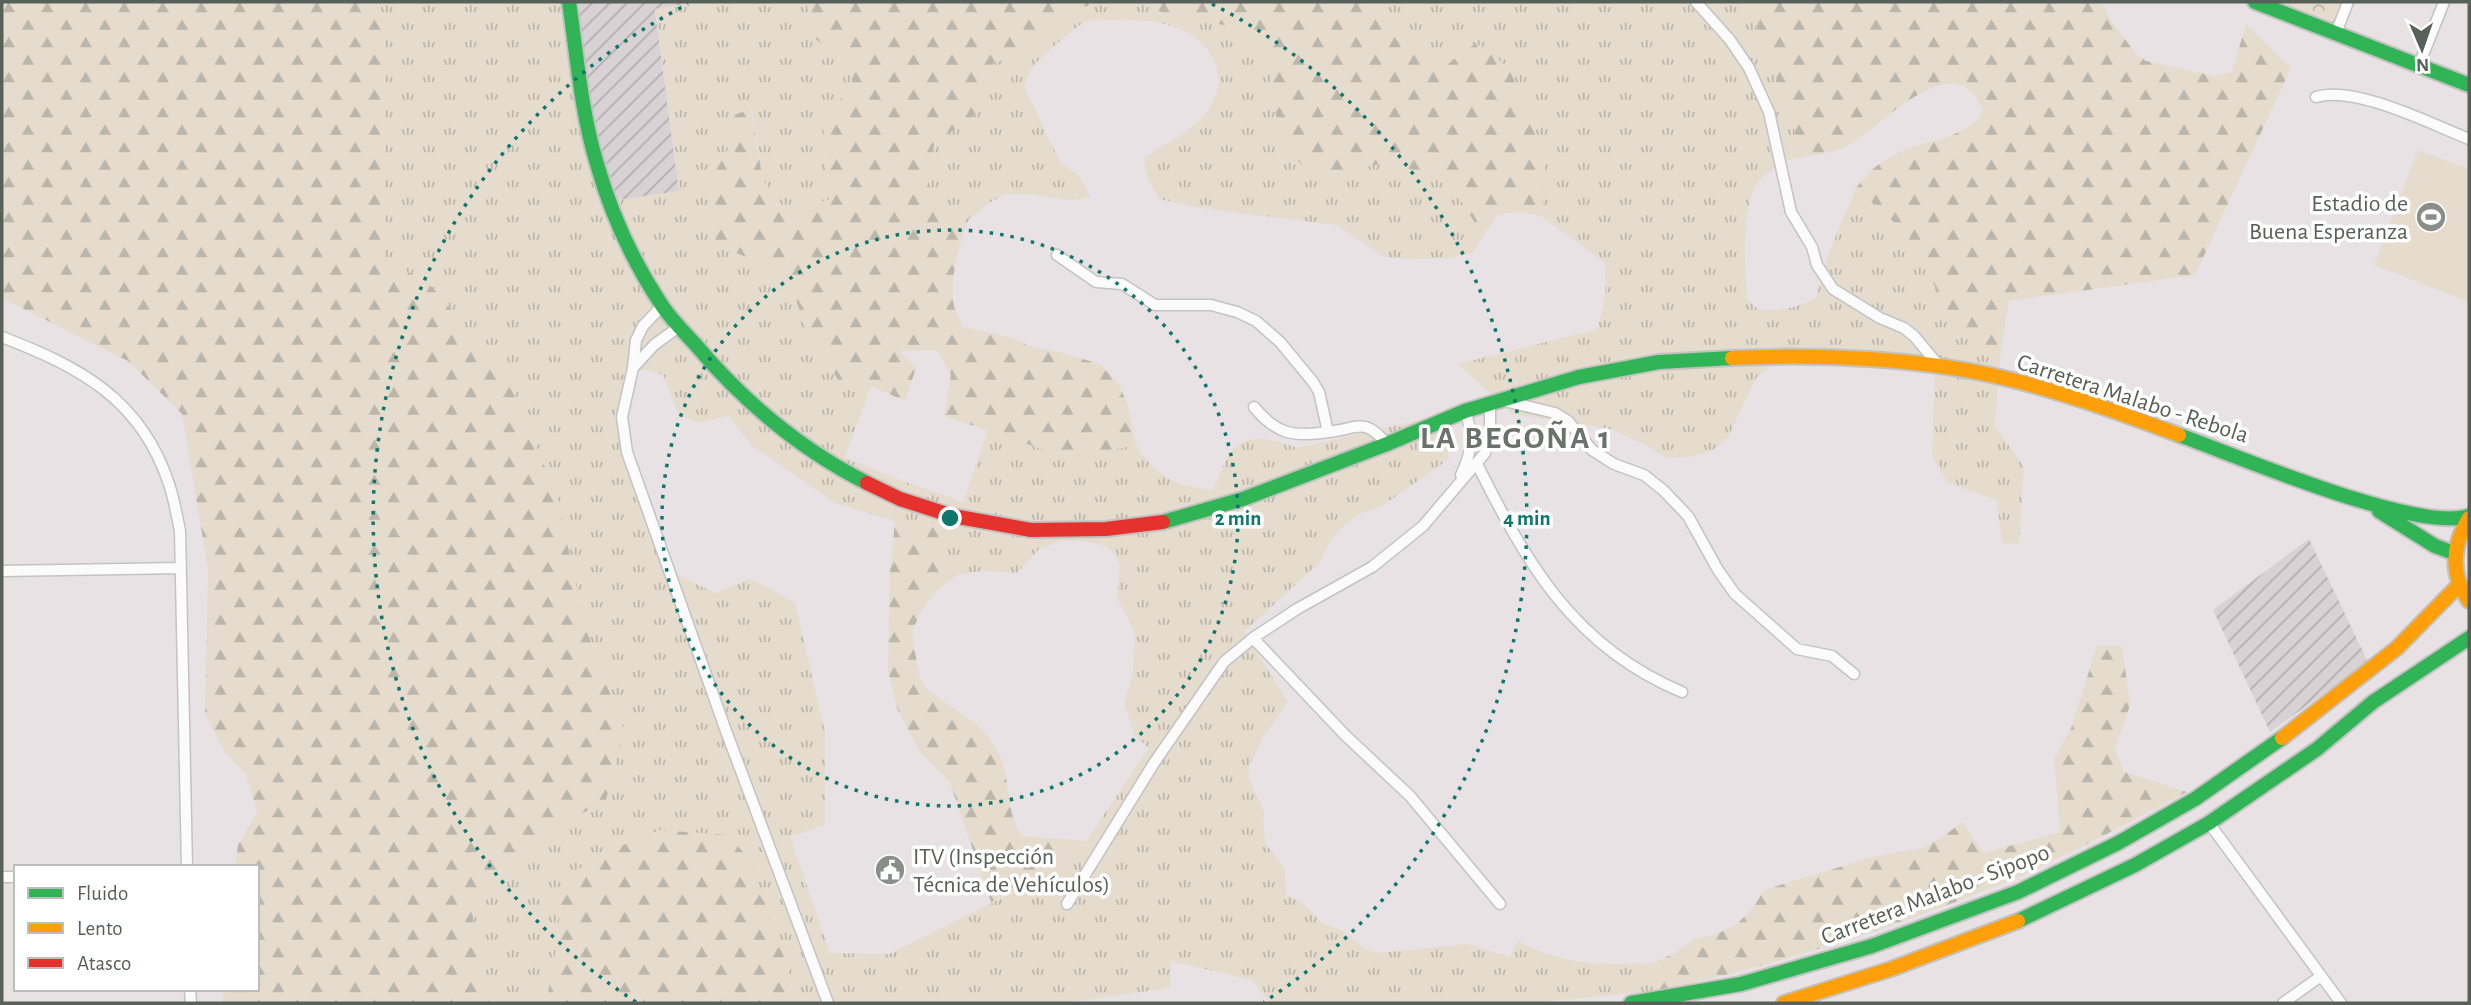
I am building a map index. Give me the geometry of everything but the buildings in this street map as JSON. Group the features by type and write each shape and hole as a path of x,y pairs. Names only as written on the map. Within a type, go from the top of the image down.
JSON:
{"main road":[{"name":"Carretera Malabo - Rebola","path":"569,2 596,162 613,213 633,257 662,306 727,382 778,427 844,471 900,499 953,516 1031,530 1106,529 1169,522 1243,499 1493,401 1578,377 1658,362 1783,356 1862,359 1940,367 2010,379 2090,402 2369,505 2440,519 2457,520 2469,517"},
{"path":"2255,2 2274,5 2336,33 2469,85"},
{"name":"Carretera Malabo - Rebola","path":"2369,505 2435,546 2454,553"},
{"path":"2469,517 2457,540 2454,553 2459,585 2469,601"},
{"name":"Carretera Malabo - Sipopo","path":"1631,1003 1741,984 1872,946 2018,892 2118,843 2195,799 2326,706 2397,648 2459,585"},
{"name":"Carretera Malabo - Sipopo","path":"1784,1003 1891,969 2025,918 2135,865 2209,823 2317,749 2373,702 2469,638"}],"street":[{"path":"1696,2 1730,40 1749,68 1769,112 1791,212 1812,247 1817,265 1833,289 1880,318 1904,328 1940,367"},
{"path":"2336,33 2348,2"},
{"path":"2419,65 2444,2"},
{"path":"2316,97 2340,94 2365,99 2469,139"},
{"path":"1057,255 1096,282 1122,284 1155,305 1212,305 1256,321 1280,342 1313,382 1319,392 1328,432"},
{"path":"662,306 643,326 636,341 622,417 627,453 726,731 828,1003"},
{"path":"633,368 654,345 680,326"},
{"path":"2,337 51,356 85,375 114,397 156,452 169,484 180,531 187,865"},
{"path":"1066,904 1154,763 1224,662 1297,608 1372,567 1423,526 1458,482 1477,464 1489,443 1493,401 1555,414 1569,421 1592,450 1614,464 1644,475 1688,516 1718,570 1735,594 1797,649 1832,656 1854,674"},
{"path":"1255,407 1265,420 1279,430 1303,434 1365,426 1373,428 1387,444"},
{"path":"1458,482 1471,451 1471,427 1465,411"},
{"path":"1477,464 1535,569 1562,606 1631,667 1682,692"},
{"path":"2,571 181,568"},
{"path":"1253,638 1345,735 1410,796 1500,904"},
{"path":"2209,823 2341,1003"},
{"path":"2283,1003 2321,976"}],"shaded area":[{"path":"570,2 697,2 655,10 679,191 607,200"},
{"path":"2309,539 2368,662 2270,732 2213,610"}],"green space":[{"path":"2,2 378,2 384,18 384,257 432,287 509,379 558,499 584,623 624,731 606,800 517,851 472,907 480,992 492,1003 222,1003 224,991 259,991 259,865 235,865 238,845 257,812 246,775 224,751 205,713 208,569 182,414 128,361 2,298"},
{"path":"378,2 570,2 608,200 679,191 655,9 697,2 807,2 811,36 839,56 853,80 845,94 823,119 826,165 835,198 801,207 773,204 762,175 752,109 731,117 728,149 709,183 716,245 764,264 790,284 807,330 838,380 871,386 845,457 894,478 963,502 988,430 1057,454 1099,452 1136,445 1152,465 1168,478 1188,486 1213,490 1230,452 1248,440 1264,439 1297,448 1442,415 1449,459 1382,506 1361,513 1343,526 1329,543 1319,563 1244,632 1288,702 1263,737 1249,767 1248,778 1263,808 1265,843 1285,869 1286,894 1305,905 1321,922 1341,930 1367,950 1378,953 1467,944 1510,957 1518,941 1551,955 1584,962 1653,963 1657,991 1530,1003 1270,1003 1252,980 1171,961 1170,988 1062,1003 784,1003 794,987 562,880 558,940 546,1003 492,1003 480,992 472,907 517,851 606,800 624,731 584,623 432,287 384,258 384,19","holes":["633,366 663,375 679,415 699,423 728,416 752,446 835,503 895,521 953,530 944,560 959,574 983,571 1017,573 1039,549 1061,541 1084,541 1106,546 1115,555 1120,565 1117,598 1133,629 1135,639 1133,672 1124,704 1135,736 1149,748 1086,841 1018,890 889,954 830,953 790,837 825,825 825,732 795,603 749,579 715,593 672,572 626,448 625,412"]},
{"path":"807,2 1100,2 1064,13 1040,43 984,68 975,115 934,144 928,172 928,209 949,208 969,219 959,250 953,285 954,306 963,327 1009,337 1032,347 1100,364 1117,382 1127,402 1136,445 1099,452 1057,454 944,416 951,375 937,350 900,351 916,368 905,401 871,386 838,380 807,330 790,284 764,264 716,245 709,208 709,183 728,149 731,116 751,109 762,175 773,204 801,207 834,198 826,165 823,119 845,94 853,80 839,56 811,36"},
{"path":"1100,2 1139,2 1179,20 1210,22 1249,31 1267,52 1275,111 1319,174 1388,163 1435,176 1463,203 1483,237 1472,253 1451,258 1384,257 1336,225 1200,208 1159,199 1148,180 1144,158 1185,132 1203,116 1215,96 1219,78 1214,61 1196,38 1170,26 1140,20 1085,22 1037,63 1024,86 1060,162 1080,177 1091,197 1070,200 1028,194 1005,194 969,219 949,208 928,210 928,172 934,144 975,115 984,68 1040,43 1064,13"},
{"path":"1139,2 1377,2 1436,73 1476,43 1509,68 1531,120 1545,166 1541,216 1518,211 1497,215 1483,237 1463,203 1435,176 1388,163 1319,174 1302,166 1282,140 1267,52 1249,31 1210,22 1179,20"},
{"path":"1377,2 1747,2 1789,112 1802,158 1786,162 1765,175 1756,185 1751,197 1745,241 1747,299 1755,307 1777,310 1816,298 1827,257 1856,188 1906,233 1958,329 2000,358 1995,426 2024,467 2019,544 2002,543 1997,500 1948,483 1932,455 1935,371 1773,364 1756,378 1728,437 1712,451 1691,457 1667,458 1610,429 1512,414 1458,364 1597,329 1605,296 1604,262 1541,216 1545,166 1531,120 1509,68 1436,74"},
{"path":"1747,2 2102,2 2109,18 2136,54 2146,61 2214,76 2232,72 2246,24 2291,68 2195,275 2009,301 2000,358 1958,329 1906,233 1856,188 1891,156 1968,127 1983,109 1975,97 1966,88 1952,84 1937,86 1904,103 1844,148 1802,158 1789,112"},
{"path":"2282,2 2346,2 2337,25"},
{"name":"Estadio de Buena Esperanza","path":"2418,150 2469,169 2469,302 2374,265"},
{"path":"895,521 954,530 944,560 959,574 931,598 913,631 918,669 924,684 981,729 997,750 1005,771 1013,817 1023,836 1086,841 1018,890 991,902 950,783 920,752 897,708 888,670 890,573"},
{"path":"2097,646 2122,646 2130,705 2115,750 2124,772 2187,792 2045,865 1955,902 1786,959 1657,991 1653,963 1675,953 1694,939 1716,934 1737,924 1753,908 1764,890 1876,856 1923,848 1962,822 1984,853 2060,832 2054,758 2071,728"},
{"path":"660,830 728,835 751,861 794,987 784,1003 546,1003 558,940 562,880 601,854"}],"traffic: fast":[{"path":"569,2 583,104 597,164 623,236 650,287 677,324 713,365 753,404 819,455 867,483"},
{"path":"2255,2 2469,85"},
{"path":"1163,522 1243,499 1465,411 1579,377 1659,362 1732,358"},
{"path":"2179,435 2326,490 2370,503 2444,518 2469,516"},
{"path":"2379,511 2435,546 2454,553"},
{"path":"2018,921 2135,865 2209,823 2317,749 2373,702 2469,638"},
{"path":"1631,1003 1741,984 1872,946 2018,892 2118,843 2195,799 2282,738"}],"traffic: slow":[{"path":"1732,358 1873,359 1979,373 2075,398 2179,435"},
{"path":"2469,518 2459,539 2456,560 2459,581 2469,601"},
{"path":"2282,738 2397,648 2459,585"},
{"path":"1784,1003 1891,969 2018,921"}],"traffic: jam":[{"path":"867,483 900,499 953,516 1031,530 1106,529 1163,522"}],"place":[{"name":"Estadio de Buena Esperanza","path":"2431,217"},
{"name":"ITV (Inspección Técnica de Vehículos)","path":"890,870"}],"district":[{"name":"LA BEGOÑA 1","path":"1516,437"}]}
